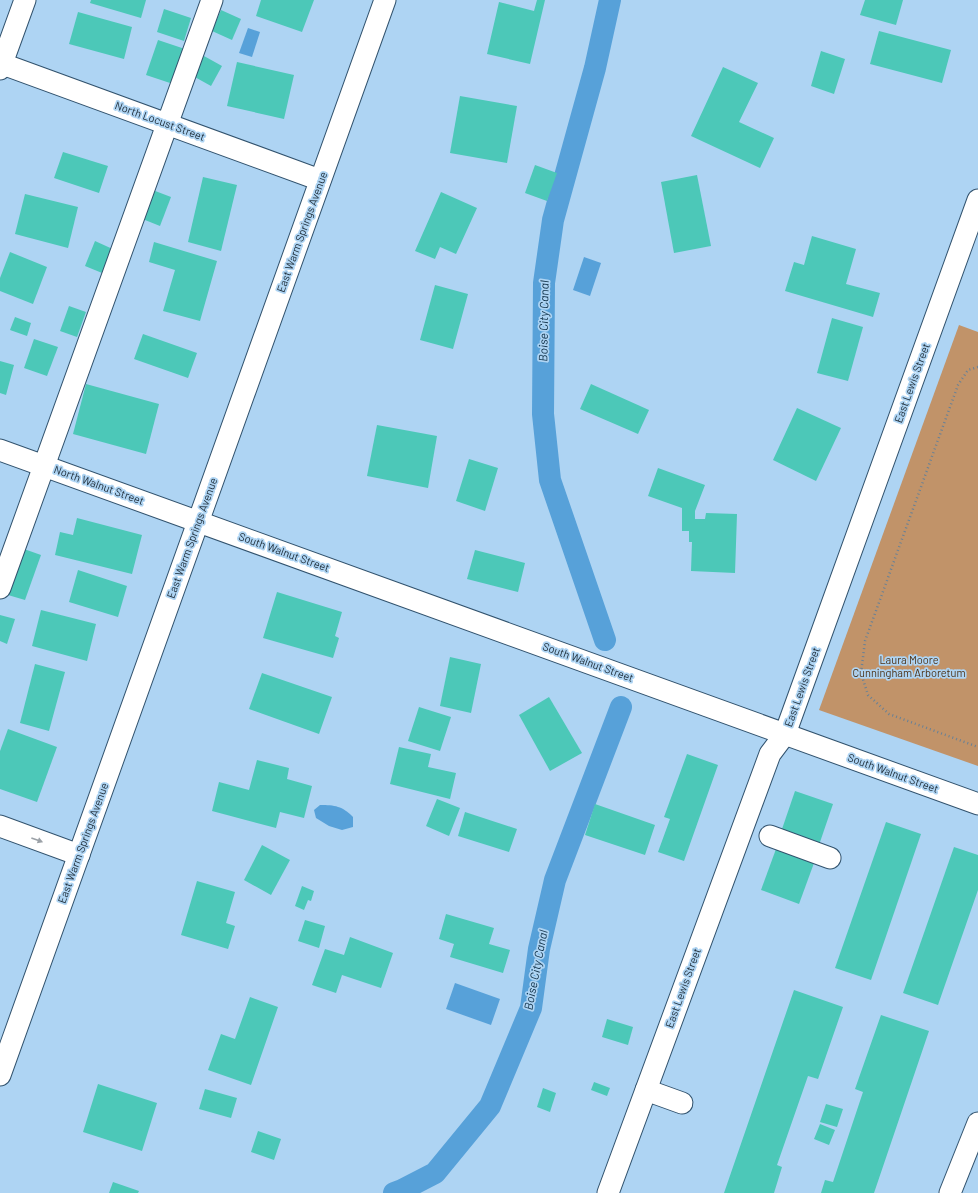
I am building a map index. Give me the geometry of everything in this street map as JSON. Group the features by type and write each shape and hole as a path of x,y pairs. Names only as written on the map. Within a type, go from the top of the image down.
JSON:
{"street":[{"path":"1,65 25,0"},
{"path":"0,588 212,0"},
{"name":"East Warm Springs Avenue","path":"0,1075 385,0"},
{"name":"North Locust Street","path":"1,65 320,180"},
{"name":"East Lewis Street","path":"608,1193 770,754 785,734 978,202"},
{"name":"North Walnut Street","path":"0,450 198,521"},
{"name":"South Walnut Street","path":"198,521 978,804"},
{"path":"0,826 79,855"},
{"path":"770,836 830,858"},
{"path":"646,1090 682,1103"},
{"path":"950,1193 978,1123"}],"path":[{"path":"978,367 968,370 958,385 865,641 861,673 868,695 889,714 978,747"}],"green space":[{"name":"Laura Moore Cunningham Arboretum","path":"959,325 978,332 978,766 819,710"}],"water":[{"path":"248,28 260,32 252,57 239,53"},
{"path":"584,257 601,263 590,296 573,290"},
{"path":"320,805 330,805 345,810 353,817 353,827 342,830 329,826 316,818 314,810"},
{"path":"455,983 500,999 491,1025 446,1009"}],"building":[{"path":"91,0 146,0 141,18 90,3"},
{"path":"261,0 314,0 302,32 256,16"},
{"path":"537,0 545,0 530,64 487,54 499,2 534,11"},
{"path":"865,0 903,0 896,25 860,15"},
{"path":"164,9 191,18 184,41 157,32"},
{"path":"221,10 241,19 232,40 212,31"},
{"path":"78,12 132,27 124,59 69,44"},
{"path":"879,31 951,50 942,83 870,64"},
{"path":"158,40 188,50 176,85 146,75"},
{"path":"821,51 845,59 834,94 811,86"},
{"path":"204,56 222,66 211,86 193,76"},
{"path":"237,62 294,75 284,119 227,106"},
{"path":"723,67 758,83 739,122 774,138 760,168 691,136"},
{"path":"460,96 517,106 507,163 450,153"},
{"path":"63,152 108,166 99,193 54,178"},
{"path":"535,165 557,173 547,201 525,193"},
{"path":"697,175 711,246 674,253 661,182"},
{"path":"203,177 237,185 221,251 188,242"},
{"path":"150,189 171,197 160,226 140,218"},
{"path":"441,192 477,208 456,254 440,247 435,259 415,251"},
{"path":"25,194 78,207 68,248 15,234"},
{"path":"812,236 856,249 846,284 880,293 873,317 785,291 794,262 804,265"},
{"path":"95,241 117,251 107,275 85,266"},
{"path":"154,242 217,261 200,321 163,311 175,270 149,262"},
{"path":"10,252 47,267 33,304 0,291 0,278"},
{"path":"435,285 468,294 453,349 420,340"},
{"path":"69,306 86,312 77,337 60,331"},
{"path":"15,317 31,323 27,336 10,330"},
{"path":"832,318 863,327 848,381 817,373"},
{"path":"143,334 197,353 188,378 134,359"},
{"path":"34,339 58,347 47,376 24,368"},
{"path":"0,361 14,365 6,395 0,393"},
{"path":"86,384 159,404 146,454 73,434"},
{"path":"591,384 649,410 638,434 580,409"},
{"path":"797,408 841,428 816,481 773,460"},
{"path":"377,425 437,436 428,488 367,476"},
{"path":"469,459 498,468 485,511 456,501"},
{"path":"658,468 705,485 695,511 695,519 705,519 706,513 737,514 735,573 691,571 692,542 689,542 689,531 682,531 682,508 648,496"},
{"path":"77,518 142,535 132,574 55,555 60,532 73,535"},
{"path":"24,549 41,555 25,600 8,595"},
{"path":"475,550 525,563 518,592 467,579"},
{"path":"78,570 127,586 118,617 69,602"},
{"path":"277,592 342,612 335,636 339,638 333,658 263,638"},
{"path":"41,610 96,624 87,661 32,646"},
{"path":"0,615 15,619 7,644 0,641"},
{"path":"450,657 481,664 471,713 440,706"},
{"path":"35,664 65,672 49,731 20,723"},
{"path":"262,673 332,697 319,734 249,709"},
{"path":"549,697 582,753 550,771 519,715"},
{"path":"419,707 451,717 440,751 408,741"},
{"path":"8,729 57,747 37,802 0,789 0,751"},
{"path":"399,747 431,754 428,767 456,773 450,799 390,784"},
{"path":"687,754 718,765 684,861 658,852 670,819 664,817"},
{"path":"257,760 289,768 287,779 312,786 304,818 280,812 276,828 212,811 219,782 249,790"},
{"path":"795,791 833,804 819,845 781,832"},
{"path":"437,799 460,808 449,836 426,826"},
{"path":"595,804 655,825 645,855 585,835"},
{"path":"465,812 517,829 509,852 458,836"},
{"path":"886,822 921,834 871,980 835,968"},
{"path":"262,845 290,860 271,895 244,880"},
{"path":"954,847 978,855 978,890 938,1005 903,993"},
{"path":"776,849 814,863 799,904 761,890"},
{"path":"197,881 235,892 226,923 235,926 228,949 181,935"},
{"path":"302,886 314,891 311,901 308,900 304,910 295,906"},
{"path":"446,914 494,928 489,944 510,950 503,973 450,957 454,944 439,939"},
{"path":"305,920 325,926 319,948 298,941"},
{"path":"350,937 393,953 381,988 342,975 336,993 312,985 325,949 344,955"},
{"path":"794,990 843,1007 818,1079 808,1076 777,1165 782,1167 774,1193 724,1193"},
{"path":"250,997 278,1007 251,1085 208,1070 221,1034 235,1039"},
{"path":"881,1015 929,1031 874,1193 821,1193 825,1180 833,1182 863,1092 855,1089"},
{"path":"607,1019 633,1027 628,1045 602,1037"},
{"path":"594,1082 610,1088 607,1096 591,1090"},
{"path":"98,1084 157,1103 142,1151 83,1132"},
{"path":"543,1088 556,1093 550,1112 537,1107"},
{"path":"205,1089 237,1098 231,1118 199,1109"},
{"path":"826,1104 843,1109 837,1127 820,1122"},
{"path":"820,1124 835,1130 829,1145 814,1139"},
{"path":"258,1131 281,1139 274,1160 251,1152"},
{"path":"113,1182 139,1191 138,1193 109,1193"}],"waterway":[{"name":"Boise City Canal","path":"605,640 550,480 543,414 544,283 553,220 595,68 610,0"},
{"name":"Boise City Canal","path":"394,1193 435,1173 490,1106 531,1008 539,949 555,880 621,707"}]}
